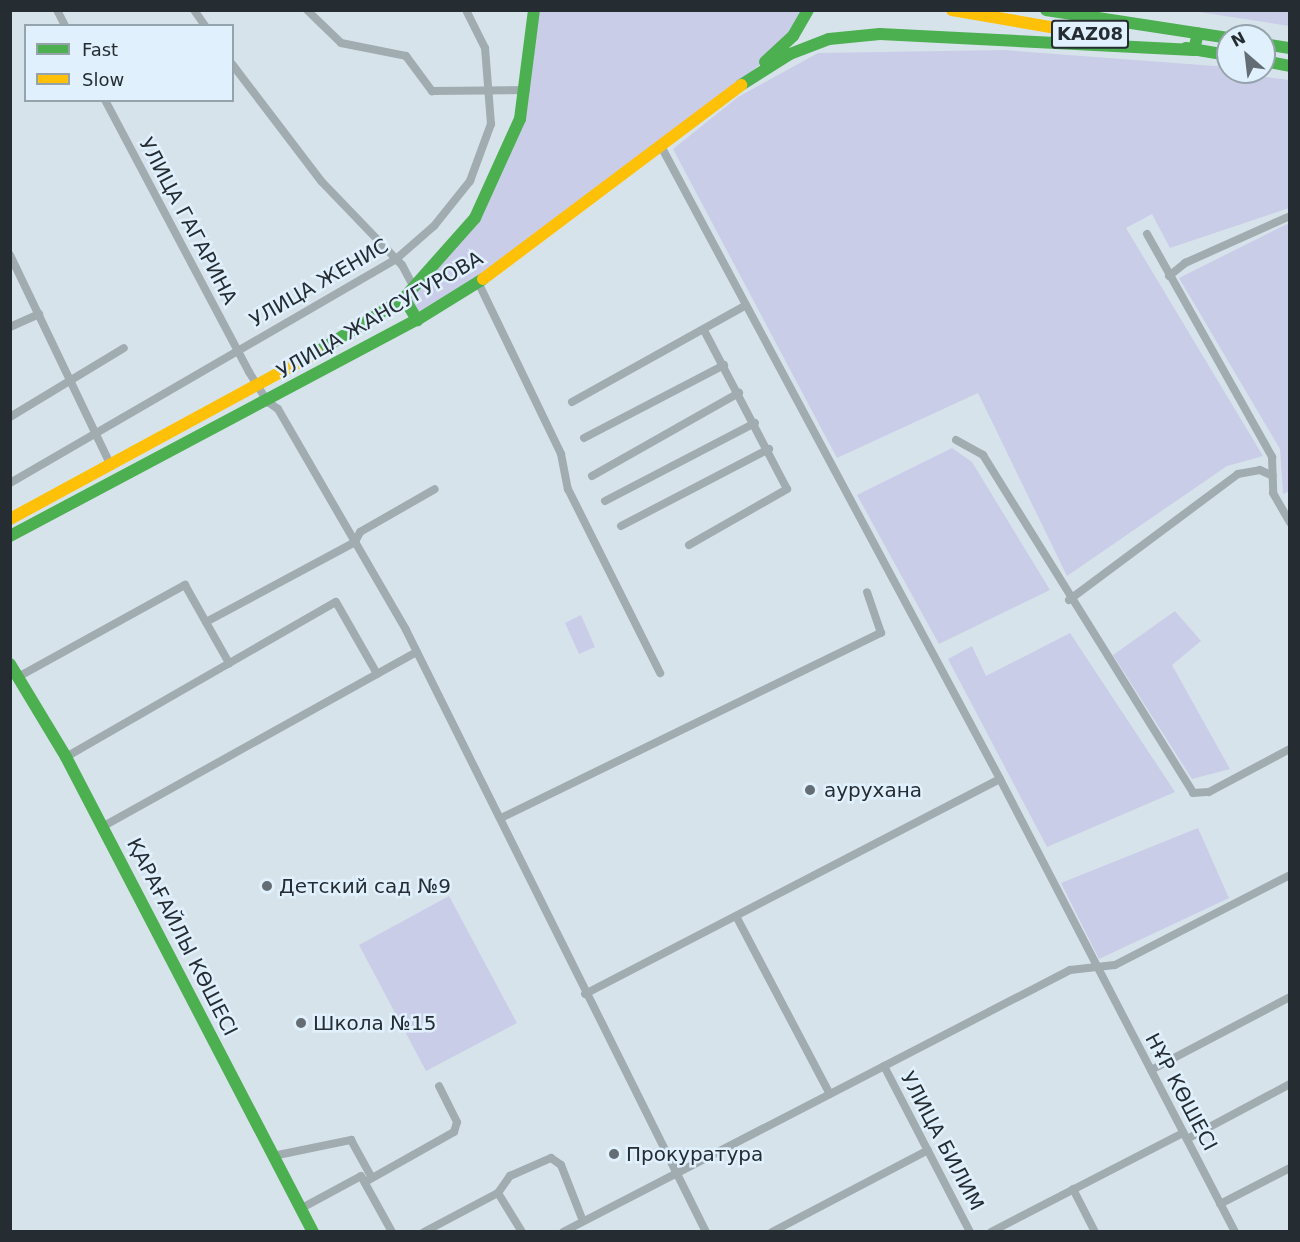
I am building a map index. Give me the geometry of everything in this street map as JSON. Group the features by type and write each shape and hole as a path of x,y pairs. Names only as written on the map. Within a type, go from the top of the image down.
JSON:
{"main road":[{"name":"УЛИЦА ЖАНСУГУРОВА","path":"10,519 260,388 404,298 475,218 520,119 526,90 534,10"},
{"path":"741,84 793,36 808,10"},
{"name":"KAZ08","path":"952,10 1216,53"},
{"name":"KAZ08","path":"1046,10 1216,36"},
{"path":"741,84 790,54 829,39 880,34 1194,50 1198,33"},
{"name":"УЛИЦА ЖАНСУГУРОВА","path":"10,536 268,402 417,320 478,282 662,148 741,84"},
{"path":"404,298 417,320"},
{"path":"115,464 126,476"},
{"name":"ҚАРАҒАЙЛЫ КӨШЕСІ","path":"10,664 66,757 312,1232"}],"street":[{"path":"57,10 64,24"},
{"path":"194,10 204,24"},
{"path":"307,10 341,43 406,56 432,91 492,93 526,90"},
{"name":"УЛИЦА ЖЕНИС","path":"10,483 395,260 434,226 470,182 491,124 492,93 485,48 466,10"},
{"path":"234,67 322,182 395,260 414,288"},
{"name":"УЛИЦА ГАГАРИНА","path":"106,102 238,350 268,402 278,409 417,652 501,818 585,994 706,1232"},
{"name":"НҰР КӨШЕСІ","path":"662,148 1000,779 1096,969 1235,1232"},
{"path":"1169,276 1185,263 1290,216"},
{"path":"1147,234 1272,457 1274,493 1290,522"},
{"path":"10,255 69,385 96,435 115,464"},
{"path":"478,282 561,454 568,489 660,673"},
{"path":"572,402 746,305"},
{"path":"10,327 39,315"},
{"path":"689,545 786,493 769,449 704,330"},
{"path":"10,417 69,385 124,348"},
{"path":"584,438 724,365"},
{"path":"592,476 739,393"},
{"path":"605,501 755,423"},
{"path":"956,440 983,455 1069,600 1193,793 1209,792 1290,749"},
{"path":"621,526 769,449"},
{"path":"1069,600 1238,474 1260,471 1273,476"},
{"path":"206,622 355,542 360,532 435,489"},
{"path":"18,677 185,585 229,663"},
{"path":"501,818 881,633 867,592"},
{"path":"66,757 336,602 377,674"},
{"path":"102,827 417,652"},
{"path":"585,994 1000,779"},
{"path":"563,1232 675,1172 1070,970 1096,969 1142,952 1290,875"},
{"path":"736,916 830,1094"},
{"path":"1151,1071 1290,998"},
{"name":"УЛИЦА БИЛИМ","path":"884,1066 970,1232"},
{"path":"991,1232 1073,1189 1290,1084"},
{"path":"368,1180 454,1132 457,1122 439,1086"},
{"path":"273,1155 351,1140 392,1232"},
{"path":"772,1232 928,1150"},
{"path":"424,1232 498,1193 510,1176 551,1158 561,1165 584,1221"},
{"path":"1221,1204 1290,1168"},
{"path":"300,1209 362,1176 368,1180"},
{"path":"1073,1189 1095,1232"},
{"path":"498,1193 522,1232"}],"shaded area":[{"path":"534,11 808,11 779,49 547,236 417,320 404,298 475,218 523,106"},
{"path":"1192,11 1289,11 1289,26"},
{"path":"1004,50 1216,66 1216,84 1276,84 1276,78 1289,80 1289,208 1170,248 1152,214 1126,228 1263,456 1227,466 1067,576 978,393 837,458 673,149 738,97 818,53"},
{"path":"1289,223 1290,491 1283,494 1280,449 1179,278"},
{"path":"952,448 972,462 1050,590 939,644 857,495"},
{"path":"1175,611 1201,641 1172,665 1230,769 1192,779 1113,655"},
{"path":"581,615 595,647 579,654 565,623"},
{"path":"1070,633 1175,792 1047,847 948,659 972,646 986,676"},
{"path":"1198,828 1229,898 1099,959 1061,883"},
{"path":"449,896 517,1023 426,1071 359,945"}],"traffic: fast":[{"path":"317,352 404,298 475,218 520,119 534,10"},
{"path":"765,62 793,36 808,10"},
{"path":"1046,10 1216,36"},
{"path":"741,85 790,54 829,39 880,34 1194,50 1198,33"},
{"path":"1276,46 1290,48"},
{"path":"1186,48 1216,53"},
{"path":"1276,63 1290,66"},
{"path":"10,536 417,320 483,279"},
{"path":"404,298 417,320"},
{"path":"10,664 66,757 313,1232"}],"traffic: slow":[{"path":"952,10 1103,36"},
{"path":"483,279 741,85"},
{"path":"10,519 317,352"}],"place":[{"name":"аурухана","path":"810,790"},
{"name":"Детский сад №9","path":"267,886"},
{"name":"Школа №15","path":"301,1023"},
{"name":"Прокуратура","path":"614,1154"}]}
